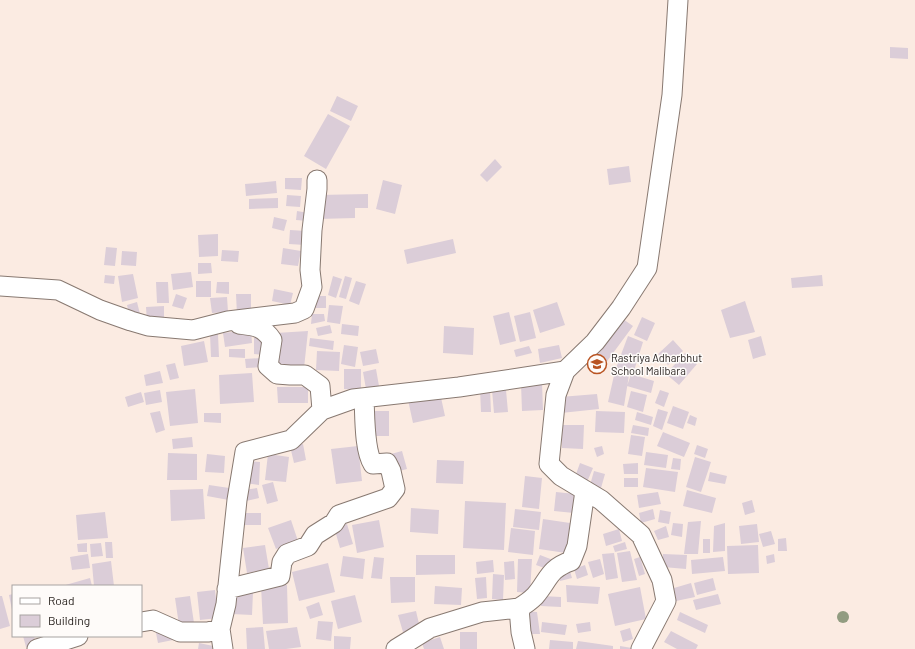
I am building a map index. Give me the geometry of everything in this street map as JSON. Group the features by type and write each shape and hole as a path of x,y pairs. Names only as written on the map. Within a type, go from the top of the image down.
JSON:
{"street":[{"path":"641,649 666,601 662,580 641,534 601,500 561,476 549,464 556,395 565,371 595,342 622,308 647,268 672,95 678,0"},
{"path":"0,286 58,290 100,310 148,326 193,330 228,321 295,313 304,309 312,287 310,270 312,230 318,189 317,180"},
{"path":"228,321 258,327 267,332 272,340 268,366 277,374 305,374 320,386 322,410"},
{"path":"224,649 220,629 226,604 237,500 245,452 291,440 322,410 353,399 458,387 565,371"},
{"path":"227,589 280,576 282,562 287,554 308,546 315,535 334,523 339,515 390,497 395,489 391,470 387,463 373,464 369,458 364,398"},
{"path":"396,649 430,628 482,612 519,608 534,597 559,565 571,561 577,546 585,490"},
{"path":"519,608 521,632 525,649"},
{"path":"142,622 153,620 180,632 208,632 220,629"},
{"path":"38,649 75,637"}],"building":[{"path":"890,47 908,48 908,59 890,58"},
{"path":"337,96 358,106 351,121 330,111"},
{"path":"328,114 350,126 326,169 304,156"},
{"path":"495,159 502,167 487,182 480,175"},
{"path":"629,166 631,182 609,185 607,169"},
{"path":"285,178 302,178 301,190 285,189"},
{"path":"383,180 402,185 395,214 376,209"},
{"path":"276,181 277,193 246,196 245,184"},
{"path":"368,194 368,208 355,208 355,218 318,219 318,195"},
{"path":"287,195 301,196 300,207 286,206"},
{"path":"278,198 278,208 249,209 249,199"},
{"path":"297,211 309,213 308,221 296,220"},
{"path":"274,217 287,220 284,231 272,228"},
{"path":"290,230 306,231 305,245 289,244"},
{"path":"218,234 218,256 199,257 198,235"},
{"path":"453,239 456,253 407,264 404,250"},
{"path":"106,247 117,248 115,266 104,265"},
{"path":"283,248 301,251 298,266 281,264"},
{"path":"222,250 239,251 238,262 221,261"},
{"path":"122,251 137,252 136,266 121,265"},
{"path":"198,263 211,263 212,273 198,274"},
{"path":"191,272 193,287 173,290 171,274"},
{"path":"133,274 138,298 122,302 118,276"},
{"path":"105,275 115,276 114,284 104,283"},
{"path":"822,275 823,286 792,288 791,278"},
{"path":"333,276 342,279 336,298 328,295"},
{"path":"345,276 352,278 346,299 339,297"},
{"path":"196,281 211,281 211,297 196,297"},
{"path":"356,281 366,284 359,305 349,301"},
{"path":"156,282 168,282 169,303 157,303"},
{"path":"217,282 229,282 229,294 216,293"},
{"path":"274,289 293,293 290,305 272,301"},
{"path":"176,294 187,298 183,309 172,306"},
{"path":"236,294 251,294 251,315 237,315"},
{"path":"309,296 326,296 326,308 310,308"},
{"path":"227,297 228,312 212,313 210,298"},
{"path":"745,301 755,332 730,338 721,310"},
{"path":"137,302 140,314 130,317 127,305"},
{"path":"557,302 565,325 540,333 533,310"},
{"path":"329,305 343,306 340,324 327,322"},
{"path":"164,306 164,321 147,322 146,307"},
{"path":"509,312 516,341 500,345 493,316"},
{"path":"530,312 536,338 520,342 514,316"},
{"path":"312,314 324,314 325,321 311,324"},
{"path":"620,317 633,326 605,364 592,354"},
{"path":"642,317 655,323 647,341 634,335"},
{"path":"342,324 359,326 358,336 341,334"},
{"path":"330,325 332,333 318,336 316,328"},
{"path":"444,326 474,328 473,355 443,353"},
{"path":"251,330 252,343 225,347 223,333"},
{"path":"308,331 304,368 270,365 276,333"},
{"path":"210,334 218,334 219,357 211,357"},
{"path":"628,336 643,342 633,374 616,368"},
{"path":"761,336 766,355 753,359 748,340"},
{"path":"254,338 264,338 264,355 254,354"},
{"path":"310,338 334,341 333,350 309,346"},
{"path":"673,340 683,351 668,365 658,354"},
{"path":"204,341 208,362 184,366 181,346"},
{"path":"344,345 358,347 355,367 341,364"},
{"path":"559,345 562,358 540,363 538,349"},
{"path":"529,346 532,353 516,357 514,350"},
{"path":"229,349 245,349 245,358 229,357"},
{"path":"376,349 379,363 363,366 360,352"},
{"path":"317,351 340,352 339,371 316,370"},
{"path":"685,353 697,364 679,385 666,374"},
{"path":"262,358 263,367 246,368 245,359"},
{"path":"175,363 179,378 170,380 166,365"},
{"path":"344,369 361,369 361,390 344,389"},
{"path":"376,369 379,386 366,389 363,372"},
{"path":"160,371 163,383 146,386 144,375"},
{"path":"615,371 629,375 624,406 608,402"},
{"path":"252,373 254,402 220,404 219,375"},
{"path":"631,374 654,381 651,393 627,386"},
{"path":"542,383 543,410 522,411 521,384"},
{"path":"277,387 308,387 308,403 278,403"},
{"path":"195,389 198,423 170,426 166,392"},
{"path":"480,389 490,389 491,412 481,412"},
{"path":"160,390 162,402 146,405 144,393"},
{"path":"492,390 506,390 508,412 494,413"},
{"path":"660,390 669,393 664,407 655,403"},
{"path":"631,391 647,395 643,412 627,407"},
{"path":"141,392 144,402 128,407 125,397"},
{"path":"440,393 445,416 413,423 408,400"},
{"path":"597,394 599,409 561,413 560,397"},
{"path":"673,406 689,412 683,429 667,423"},
{"path":"658,409 668,412 662,430 653,426"},
{"path":"160,411 165,430 156,433 150,413"},
{"path":"371,411 389,411 389,436 371,436"},
{"path":"596,411 625,412 624,433 595,432"},
{"path":"637,412 653,417 651,425 635,420"},
{"path":"204,413 221,413 221,423 204,422"},
{"path":"690,415 697,418 695,426 687,423"},
{"path":"562,425 584,425 583,449 562,448"},
{"path":"633,425 649,428 648,436 631,433"},
{"path":"663,432 690,443 684,457 657,446"},
{"path":"631,435 645,437 642,456 628,454"},
{"path":"192,437 193,447 173,449 172,439"},
{"path":"303,444 306,460 294,463 290,446"},
{"path":"697,445 708,449 705,458 694,454"},
{"path":"358,446 362,481 336,484 331,449"},
{"path":"602,446 604,454 597,457 594,448"},
{"path":"402,451 407,469 395,472 391,454"},
{"path":"646,452 668,455 666,468 644,465"},
{"path":"168,453 197,454 197,480 167,480"},
{"path":"207,454 225,456 224,473 205,472"},
{"path":"268,454 289,457 286,482 265,480"},
{"path":"695,457 711,462 701,492 686,487"},
{"path":"673,458 681,459 680,470 671,469"},
{"path":"437,460 464,461 463,484 436,483"},
{"path":"246,461 260,462 259,485 244,483"},
{"path":"580,463 593,468 587,482 575,477"},
{"path":"638,463 638,474 624,474 623,464"},
{"path":"646,468 678,472 675,492 643,487"},
{"path":"594,471 605,474 601,488 590,485"},
{"path":"710,472 727,476 725,484 708,481"},
{"path":"525,476 542,478 539,509 522,507"},
{"path":"624,478 638,478 638,487 624,487"},
{"path":"273,482 278,501 267,504 262,485"},
{"path":"209,485 236,489 234,501 207,496"},
{"path":"257,488 259,498 246,501 244,490"},
{"path":"203,489 205,519 171,521 170,490"},
{"path":"687,490 716,498 712,513 683,506"},
{"path":"556,492 575,494 574,513 554,511"},
{"path":"658,492 661,504 639,508 637,495"},
{"path":"752,500 755,512 745,515 742,503"},
{"path":"465,501 506,503 504,550 463,548"},
{"path":"411,508 439,510 438,534 410,532"},
{"path":"515,509 541,512 539,530 513,527"},
{"path":"653,509 655,519 641,523 639,513"},
{"path":"660,510 671,512 669,524 658,522"},
{"path":"105,512 108,538 78,540 76,515"},
{"path":"241,513 261,513 261,525 242,525"},
{"path":"543,519 570,523 566,553 539,549"},
{"path":"291,520 298,541 276,549 268,528"},
{"path":"379,520 384,547 357,553 352,525"},
{"path":"701,521 698,554 684,554 688,522"},
{"path":"673,523 683,524 682,537 671,535"},
{"path":"725,523 725,551 713,552 714,526"},
{"path":"347,524 353,544 340,548 334,527"},
{"path":"757,524 759,542 741,544 739,526"},
{"path":"666,526 669,537 658,540 654,531"},
{"path":"511,528 535,531 533,555 508,552"},
{"path":"619,529 622,541 606,546 603,534"},
{"path":"771,531 775,544 763,547 759,534"},
{"path":"786,538 787,551 778,551 778,539"},
{"path":"703,539 710,539 710,553 703,553"},
{"path":"105,542 112,542 113,558 106,558"},
{"path":"625,542 627,549 615,552 613,546"},
{"path":"87,543 87,552 78,552 77,544"},
{"path":"101,543 103,556 91,557 90,544"},
{"path":"265,545 269,569 247,573 243,548"},
{"path":"758,545 759,573 728,574 727,546"},
{"path":"630,551 637,580 622,582 617,553"},
{"path":"614,553 618,578 606,580 602,554"},
{"path":"88,554 90,568 72,570 70,557"},
{"path":"663,554 687,555 686,569 663,567"},
{"path":"774,554 775,562 767,564 766,556"},
{"path":"416,555 455,555 455,574 416,575"},
{"path":"540,555 553,560 550,570 536,565"},
{"path":"343,556 365,559 363,579 340,576"},
{"path":"374,557 384,558 382,579 371,578"},
{"path":"640,557 645,574 639,576 634,559"},
{"path":"723,557 725,571 692,574 691,560"},
{"path":"518,559 532,559 530,593 517,592"},
{"path":"600,559 604,574 593,578 588,562"},
{"path":"493,560 494,572 477,574 476,562"},
{"path":"111,561 114,585 94,585 92,564"},
{"path":"514,561 515,579 505,580 504,562"},
{"path":"328,563 335,592 299,601 292,572"},
{"path":"585,565 588,575 577,579 574,569"},
{"path":"569,568 572,578 560,581 558,571"},
{"path":"493,574 504,575 503,600 492,599"},
{"path":"390,577 415,577 415,602 391,603"},
{"path":"486,577 487,598 477,599 475,578"},
{"path":"90,578 92,585 66,585"},
{"path":"713,578 716,590 697,595 694,583"},
{"path":"691,583 695,597 676,601 674,588"},
{"path":"287,585 288,623 263,624 261,586"},
{"path":"566,585 600,587 598,604 567,602"},
{"path":"435,586 462,588 461,605 434,604"},
{"path":"640,587 646,619 615,626 608,594"},
{"path":"215,590 218,618 200,620 197,592"},
{"path":"233,591 253,592 252,615 232,614"},
{"path":"12,594 12,610 9,595"},
{"path":"718,594 721,604 696,610 693,600"},
{"path":"355,595 362,622 338,629 331,601"},
{"path":"0,596 2,596 10,626 0,629"},
{"path":"190,596 194,623 179,625 175,598"},
{"path":"541,596 561,597 561,607 541,606"},
{"path":"319,602 323,615 310,619 306,607"},
{"path":"416,611 420,628 403,632 398,615"},
{"path":"525,611 537,612 540,634 527,634"},
{"path":"680,612 708,625 705,633 677,620"},
{"path":"318,621 333,622 331,641 316,639"},
{"path":"542,622 567,625 565,635 541,632"},
{"path":"590,622 591,631 578,633 576,624"},
{"path":"263,627 265,649 247,649 246,628"},
{"path":"297,627 301,647 269,649 266,631"},
{"path":"630,628 633,639 623,642 620,631"},
{"path":"171,630 173,640 158,643 156,633"},
{"path":"671,631 698,645 696,649 677,649 664,642"},
{"path":"460,632 477,632 477,649 460,649"},
{"path":"334,636 351,637 350,649 334,649"},
{"path":"23,637 34,637 36,644 26,647"},
{"path":"440,637 444,649 424,649 422,643"},
{"path":"550,640 573,642 573,649 549,649"},
{"path":"578,641 613,646 613,649 576,649"},
{"path":"199,643 218,647 218,649 198,649"},
{"path":"620,646 632,648 632,649 620,649"}],"place":[{"name":"Rastriya Adharbhut School Malibara","path":"597,364"}]}
